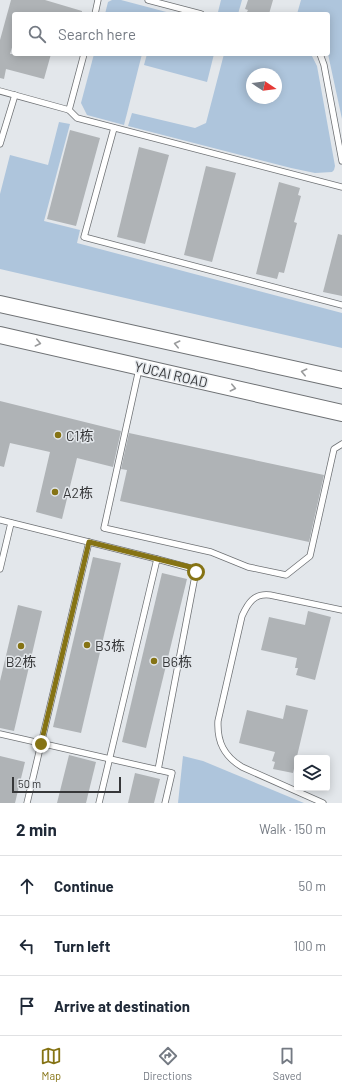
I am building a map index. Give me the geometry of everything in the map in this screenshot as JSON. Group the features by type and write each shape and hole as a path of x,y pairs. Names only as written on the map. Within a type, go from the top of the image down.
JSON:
{"main road":[{"path":"0,304 342,380"},
{"name":"YUCAI ROAD","path":"0,335 342,413"}],"lane":[{"path":"95,12 98,0"},
{"path":"148,0 193,12"},
{"path":"69,110 83,56"},
{"path":"321,56 324,65 342,162"},
{"path":"0,91 69,110 76,118 342,187"},
{"path":"0,144 15,95"},
{"path":"114,128 84,237 342,305"},
{"path":"140,366 104,528 211,552 248,567 286,575 310,556 334,449 342,444"},
{"path":"0,520 157,558 190,567 196,572 158,770"},
{"path":"0,569 11,523"},
{"path":"27,803 89,542"},
{"path":"99,803 157,558"},
{"path":"323,803 242,767 232,761 220,742 218,721 242,616 252,599 258,595 265,594 342,610"},
{"path":"0,734 172,774 165,803"}],"shaded area":[{"path":"112,0 121,0 166,12 106,12 108,2"},
{"path":"221,0 242,0 239,12 218,12"},
{"path":"301,0 342,0 342,119 328,56 330,56 330,12 298,12"},
{"path":"93,56 141,56 124,125 87,115 81,103"},
{"path":"146,56 214,56 207,82 144,65"},
{"path":"223,56 312,56 317,66 335,166 334,170 332,172 315,173 291,168 128,126 132,113 195,128 206,123"},
{"path":"59,122 70,124 44,221 80,230 77,243 342,313 342,348 0,269 0,194 10,155 48,165"},
{"path":"183,756 203,761 304,803 178,803"}],"building":[{"path":"11,0 45,0 82,11 12,12 12,48 10,54 12,54 12,56 50,56 44,79 6,69 4,79 0,78 0,40"},
{"path":"248,0 273,0 270,12 247,12 248,10 245,9"},
{"path":"70,130 100,138 76,226 47,219"},
{"path":"139,147 169,155 145,244 117,237"},
{"path":"206,166 236,173 212,262 184,255"},
{"path":"279,182 300,188 298,195 301,196 294,222 297,223 284,273 279,272 277,279 256,274"},
{"path":"338,234 342,235 342,296 323,292"},
{"name":"C1栋","path":"0,401 121,431 113,467 77,458 62,519 36,512 50,452 10,443 4,467 0,466"},
{"path":"129,433 324,475 309,542 120,501 127,470 121,469"},
{"name":"B3栋","path":"93,557 121,563 81,733 53,727"},
{"name":"B6栋","path":"162,573 187,579 146,748 122,742"},
{"name":"B2栋","path":"18,605 42,611 14,731 0,728 0,681"},
{"path":"308,611 331,617 315,680 296,675 298,668 295,668 297,658 261,650 269,617 305,625"},
{"path":"286,705 308,710 297,755 294,755 293,773 273,769 275,762 272,761 275,752 239,743 247,710 283,719"},
{"path":"69,755 96,762 86,803 57,803"},
{"path":"0,756 25,762 15,803 0,803"},
{"path":"135,773 160,779 154,803 128,803"}],"place":[{"name":"C1栋","path":"58,435"},
{"name":"A2栋","path":"55,492"},
{"name":"B3栋","path":"87,645"},
{"name":"B2栋","path":"21,646"},
{"name":"B6栋","path":"154,661"}],"route":[{"path":"41,744 89,542 190,567 196,572"}]}
